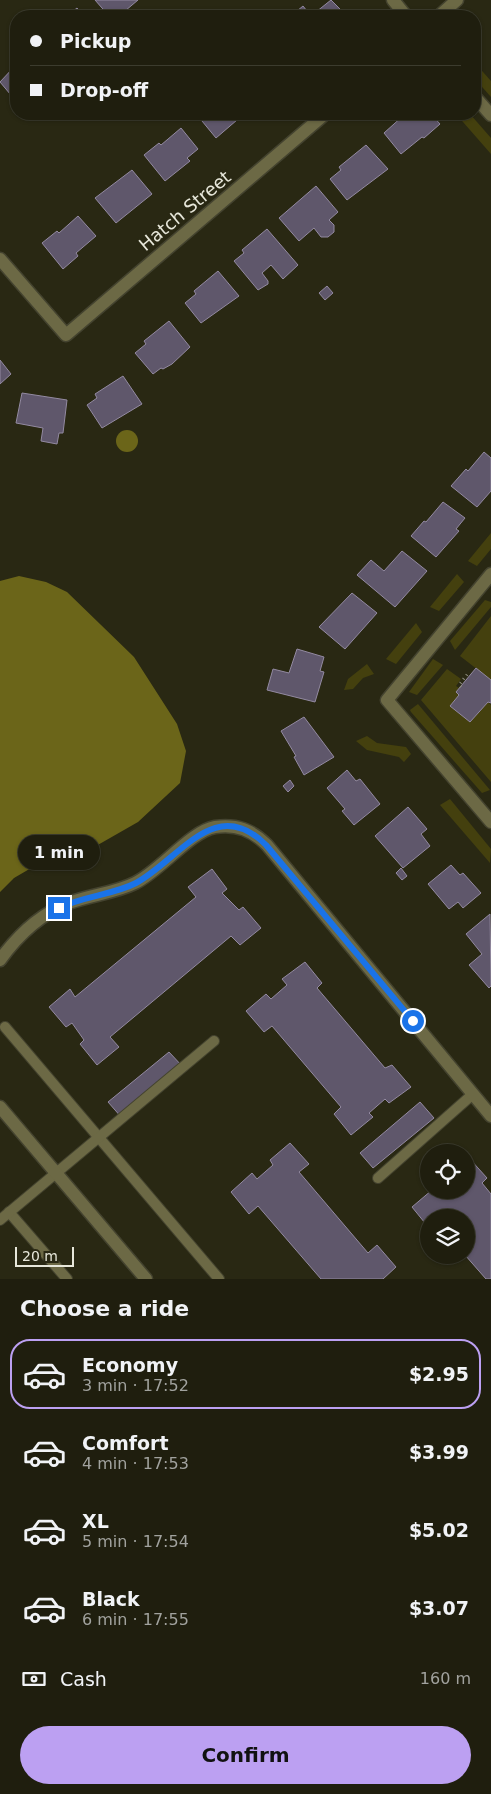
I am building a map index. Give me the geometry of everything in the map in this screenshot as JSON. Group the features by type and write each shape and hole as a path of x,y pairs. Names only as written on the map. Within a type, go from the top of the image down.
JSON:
{"street":[{"path":"393,0 401,10"},
{"path":"446,10 457,0"},
{"path":"481,104 491,115"},
{"name":"Hatch Street","path":"0,259 66,335 319,120"},
{"path":"491,574 386,700 491,822"},
{"path":"0,960 31,924 50,912 69,903 135,884 202,832 213,827 242,828 254,833 266,845 491,1116"},
{"path":"0,1107 146,1279"}],"lane":[{"path":"6,1027 218,1279"},
{"path":"0,1220 214,1042"},
{"path":"378,1178 474,1094"},
{"path":"9,1212 67,1279"}],"path":[{"path":"461,687 459,685 469,672"}],"shaded area":[{"path":"481,70 491,81 491,97 481,86"},
{"path":"461,120 475,120 491,138 491,154"},
{"path":"127,430 137,437 138,441 131,451 127,452 117,445 116,441 123,431"},
{"path":"491,533 491,549 477,566 468,561"},
{"path":"457,574 464,582 439,611 430,607"},
{"path":"19,576 46,582 67,592 134,657 177,724 186,751 180,783 138,822 96,846 74,849 50,857 14,878 0,892 0,581"},
{"path":"485,600 491,602 491,607 455,650 450,641"},
{"path":"491,616 491,680 460,656"},
{"path":"416,623 422,632 396,664 386,659"},
{"path":"433,659 443,665 417,695 409,692"},
{"path":"367,664 374,674 363,678 353,689 344,690 348,679"},
{"path":"447,669 461,679 456,686 459,688 456,692 459,695 450,706 470,722 488,702 491,705 491,782 421,700"},
{"path":"418,704 490,790 482,793 411,712 410,710"},
{"path":"367,736 377,743 406,747 411,754 404,762 399,757 367,750 356,741"},
{"path":"450,799 491,849 490,863 440,805"}],"building":[{"path":"95,0 138,0 126,10 104,10"},
{"path":"331,0 341,10 318,10"},
{"path":"303,6 306,10 298,10"},
{"path":"10,71 10,94 0,82"},
{"path":"203,120 237,120 216,138 202,121"},
{"path":"398,120 436,120 440,124 401,154 384,133"},
{"path":"181,128 198,149 187,158 190,161 165,181 144,155 159,143 161,145"},
{"path":"366,145 388,169 347,200 330,179 341,170 339,167"},
{"path":"132,170 152,194 116,223 95,198"},
{"path":"316,186 338,212 329,220 334,225 334,232 328,237 321,237 314,228 299,241 279,218"},
{"path":"78,216 96,236 76,253 78,256 63,269 42,243 57,231 59,233"},
{"path":"267,229 298,265 283,279 271,265 262,273 268,284 258,290 234,261 244,253 242,250"},
{"path":"218,271 239,296 201,323 185,303 196,294 194,291"},
{"path":"327,286 333,293 325,300 319,293"},
{"path":"169,321 190,347 172,364 163,369 161,368 153,374 135,353 146,344 144,341"},
{"path":"0,360 11,374 0,384"},
{"path":"123,376 142,404 102,428 87,405 97,398 95,394"},
{"path":"22,393 67,400 63,433 59,433 57,444 41,441 43,428 16,423"},
{"path":"484,452 491,458 491,491 477,507 451,486 466,469 468,471"},
{"path":"443,502 465,518 456,529 459,531 436,557 411,536"},
{"path":"402,551 427,571 395,607 357,575 371,560 384,571"},
{"path":"352,593 377,613 345,649 319,627"},
{"path":"297,649 324,657 320,671 324,672 315,702 267,690 273,669 289,673"},
{"path":"476,668 491,680 491,703 488,702 470,722 450,706 459,695 456,692"},
{"path":"304,717 334,757 304,775 294,757 296,756 281,731"},
{"path":"347,770 356,781 360,779 380,804 354,825 342,811 345,809 327,788"},
{"path":"290,780 294,786 288,792 283,786"},
{"path":"408,807 427,829 421,834 430,846 403,868 375,836"},
{"path":"451,865 460,875 463,873 481,893 463,908 458,902 449,909 428,884"},
{"path":"401,868 407,876 402,880 396,873"},
{"path":"212,869 227,889 222,893 239,910 243,907 261,928 240,945 231,936 110,1037 119,1047 97,1065 80,1044 84,1040 72,1023 66,1027 49,1007 70,989 75,997 196,897 188,887"},
{"path":"490,914 491,986 489,988 469,965 482,954 466,934"},
{"path":"305,962 322,983 317,988 385,1068 392,1065 411,1087 389,1103 385,1099 369,1113 373,1117 351,1135 334,1114 341,1107 272,1026 264,1032 246,1011 266,994 271,999 287,985 282,979"},
{"path":"169,1052 183,1067 122,1118 108,1102"},
{"path":"420,1102 434,1118 373,1168 360,1153"},
{"path":"290,1143 309,1164 299,1172 368,1253 377,1245 396,1267 383,1279 321,1279 258,1206 249,1214 231,1192 252,1173 257,1179 273,1165 270,1160"},
{"path":"475,1165 487,1178 482,1183 491,1194 491,1279 486,1279 473,1264 475,1264 475,1209 420,1209 420,1217 412,1207 421,1199 475,1199"}],"route":[{"path":"59,908 69,903 135,884 202,832 213,827 228,826 242,828 254,833 266,845 413,1021"}]}
